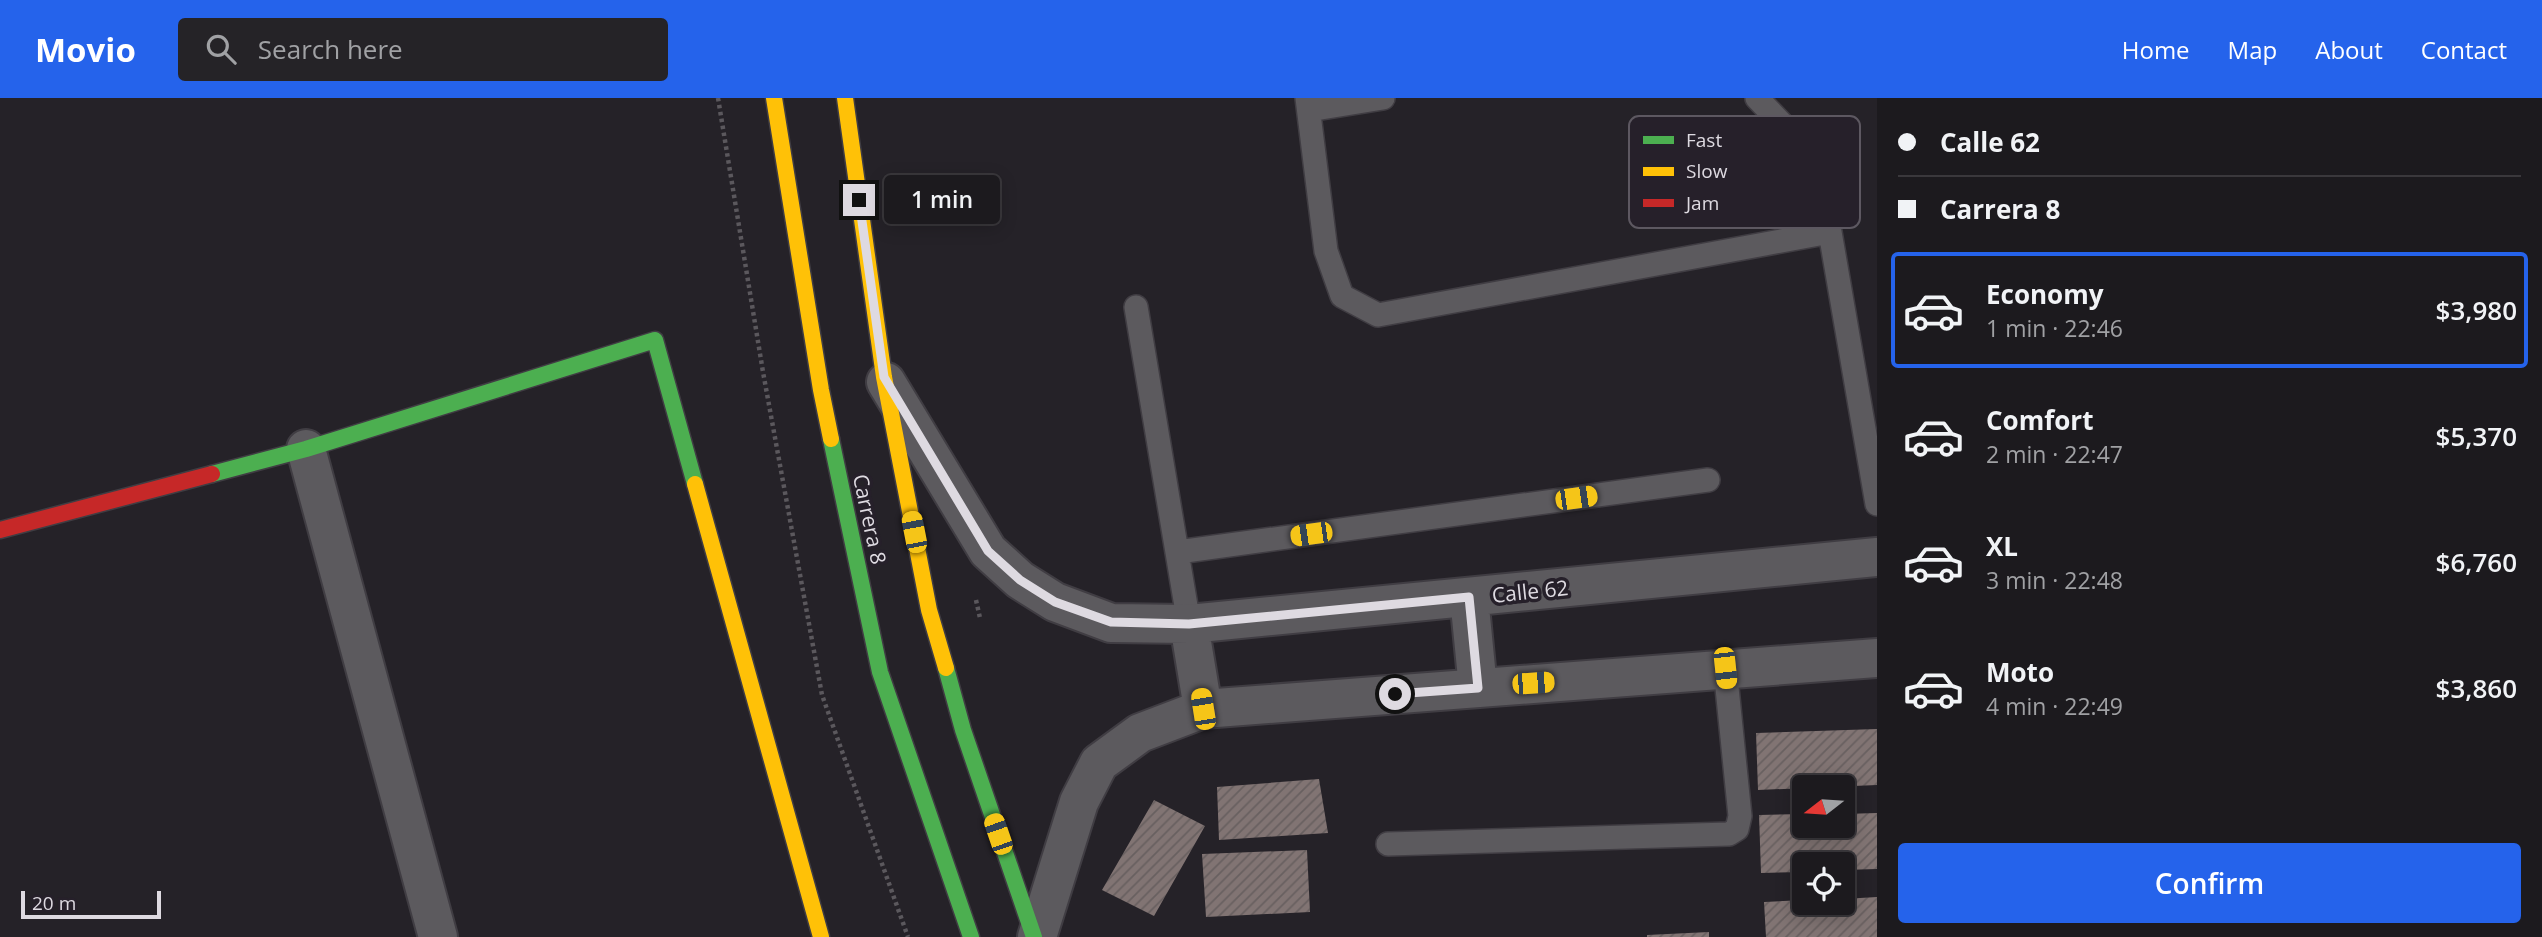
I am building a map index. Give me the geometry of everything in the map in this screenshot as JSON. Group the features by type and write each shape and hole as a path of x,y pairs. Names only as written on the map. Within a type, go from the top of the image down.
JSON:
{"main road":[{"name":"Carrera 8","path":"774,98 821,390 880,672 971,937"},
{"name":"Carrera 8","path":"845,98 884,377 929,610 963,730 1035,937"},
{"path":"0,530 306,449 655,340 821,937"}],"street":[{"name":"Calle 62","path":"884,377 988,551 1020,580 1055,602 1111,622 1189,624 1877,557"},
{"path":"306,449 438,937"},
{"path":"1469,597 1478,688"},
{"path":"1189,624 1203,709"},
{"path":"1035,937 1079,802 1099,763 1140,733 1203,709 1877,658"}],"lane":[{"path":"1383,98 1308,104 1326,251 1342,296 1378,315 1830,232"},
{"path":"1757,98 1774,116"},
{"path":"1828,228 1877,504"},
{"path":"1136,307 1189,624"},
{"path":"1178,552 1708,480"},
{"path":"1388,844 1728,834 1737,829 1740,816 1725,668"}],"path":[{"path":"718,98 763,372 822,695 908,937"},
{"path":"975,598 982,624"}],"building":[{"path":"1877,729 1877,785 1855,786 1855,775 1792,775 1792,789 1758,790 1756,733"},
{"path":"1319,779 1328,833 1219,840 1217,787"},
{"path":"1154,800 1205,826 1154,916 1102,890"},
{"path":"1877,813 1877,869 1855,870 1855,852 1792,852 1792,872 1761,873 1759,815 1792,814 1792,838 1855,838 1855,814"},
{"path":"1307,850 1310,912 1206,917 1202,854"},
{"path":"1877,897 1877,937 1766,937 1764,902 1792,901 1792,915 1855,915 1855,898"},
{"path":"1709,932 1709,937 1647,937 1647,935"}],"traffic: fast":[{"path":"212,474 306,449 655,340 695,484"},
{"path":"831,439 880,672 971,937"},
{"path":"946,668 963,730 1034,937"}],"traffic: slow":[{"path":"774,98 831,439"},
{"path":"845,98 884,377 929,610 946,668"},
{"path":"695,484 821,937"}],"traffic: jam":[{"path":"0,530 212,474"}],"route":[{"path":"859,200 884,377 988,551 1020,580 1055,602 1111,622 1189,624 1469,597 1478,688 1395,694"}]}
